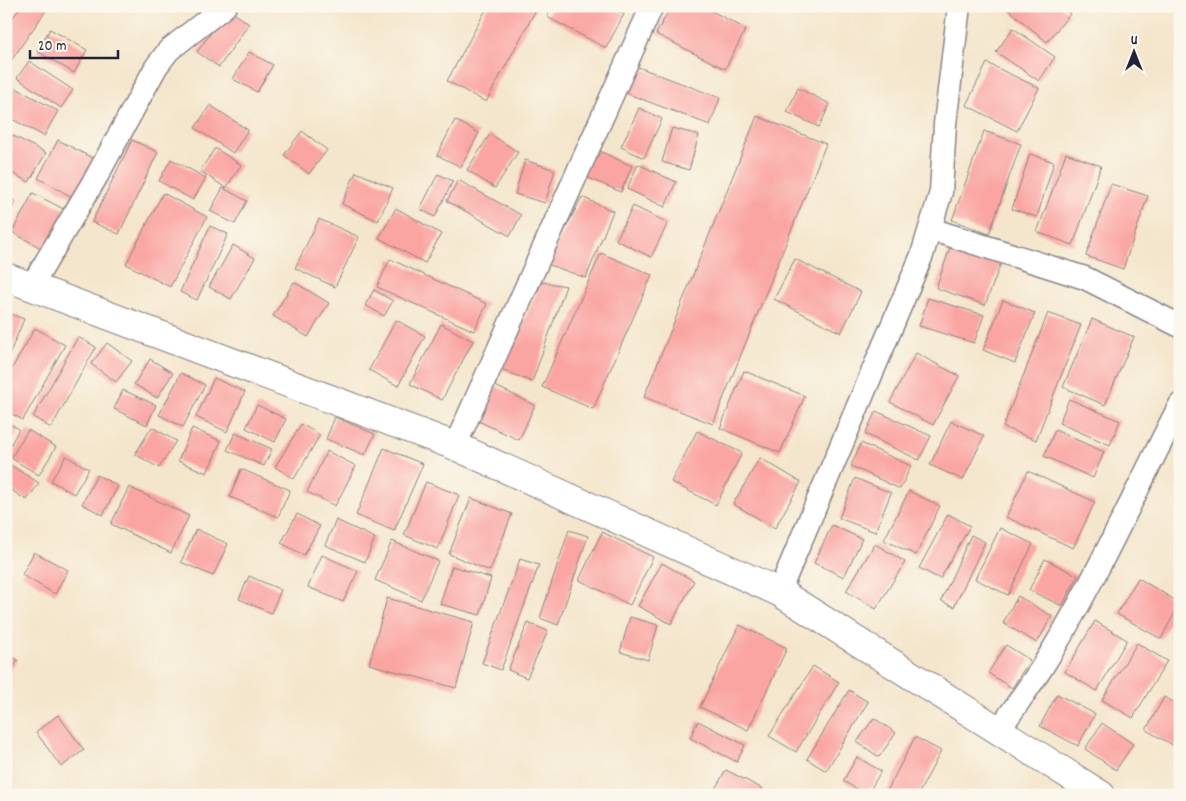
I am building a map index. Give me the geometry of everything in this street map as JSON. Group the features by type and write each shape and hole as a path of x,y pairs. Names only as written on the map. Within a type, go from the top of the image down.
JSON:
{"main road":[{"path":"6,277 454,446 779,592 998,732 1101,795"}],"street":[{"path":"31,287 98,174 156,67 169,50 225,6"},
{"path":"454,446 652,6"},
{"path":"779,592 922,255 930,229 941,192 945,124 958,6"},
{"path":"930,229 1085,278 1180,326"},
{"path":"998,732 1041,668 1066,624 1105,553 1180,405"}],"building":[{"path":"21,6 49,6 6,68 6,28"},
{"path":"488,6 538,6 486,102 447,81"},
{"path":"552,6 609,6 624,14 606,48 547,17"},
{"path":"671,6 702,6 746,29 725,69 656,34"},
{"path":"1004,6 1060,6 1070,14 1047,42"},
{"path":"228,9 249,24 219,67 197,52"},
{"path":"1013,28 1055,57 1039,81 996,52"},
{"path":"50,29 87,50 74,73 37,51"},
{"path":"249,52 273,65 257,92 233,79"},
{"path":"29,61 73,90 61,108 17,78"},
{"path":"987,63 1039,88 1017,131 966,105"},
{"path":"633,65 720,98 710,125 623,92"},
{"path":"1180,86 1180,98 1174,91"},
{"path":"16,88 58,111 44,136 6,116 6,106"},
{"path":"798,88 830,104 819,127 787,112"},
{"path":"210,105 248,130 233,153 195,128"},
{"path":"639,108 662,119 644,158 621,147"},
{"path":"757,116 826,144 713,424 644,397"},
{"path":"455,120 479,133 461,167 437,155"},
{"path":"672,128 699,135 689,170 662,162"},
{"path":"302,131 327,150 309,174 284,155"},
{"path":"984,131 1021,144 989,234 952,220"},
{"path":"10,134 46,153 29,182 6,170 6,141"},
{"path":"490,134 518,152 495,188 467,170"},
{"path":"58,140 100,162 79,201 38,178"},
{"path":"132,140 158,152 119,234 92,222"},
{"path":"215,148 241,165 226,188 200,171"},
{"path":"593,148 632,166 621,192 581,175"},
{"path":"1066,153 1101,166 1073,245 1037,232"},
{"path":"1030,154 1054,162 1037,217 1012,209"},
{"path":"171,159 206,178 193,200 159,181"},
{"path":"525,160 555,170 545,203 515,194"},
{"path":"638,164 676,182 665,207 627,189"},
{"path":"356,172 393,188 378,221 342,204"},
{"path":"438,174 453,181 435,217 420,209"},
{"path":"458,180 521,215 510,236 447,201"},
{"path":"1111,184 1148,196 1123,269 1086,256"},
{"path":"223,188 247,201 235,224 210,211"},
{"path":"33,193 69,212 48,252 12,232"},
{"path":"163,193 207,217 170,287 126,264"},
{"path":"6,196 16,202 6,217"},
{"path":"582,197 613,211 586,278 547,264"},
{"path":"633,206 668,223 651,257 616,240"},
{"path":"396,208 441,234 425,263 379,238"},
{"path":"319,219 359,237 335,287 295,268"},
{"path":"210,226 228,234 197,300 180,292"},
{"path":"233,245 255,258 231,299 209,287"},
{"path":"951,245 1001,263 985,305 936,288"},
{"path":"601,253 652,275 593,409 542,387"},
{"path":"390,259 487,304 474,331 377,287"},
{"path":"795,259 861,292 841,333 774,299"},
{"path":"294,282 329,303 308,337 273,316"},
{"path":"542,282 566,286 532,382 501,369"},
{"path":"374,290 393,301 384,316 365,305"},
{"path":"928,298 984,315 974,343 919,326"},
{"path":"1003,300 1035,313 1015,363 983,350"},
{"path":"6,312 24,319 6,362"},
{"path":"1048,313 1081,325 1036,440 1003,427"},
{"path":"1092,319 1134,337 1105,405 1063,387"},
{"path":"396,320 425,336 398,386 369,370"},
{"path":"441,324 473,341 442,400 410,384"},
{"path":"35,328 65,345 23,420 6,411 6,379"},
{"path":"78,337 96,347 51,428 33,417"},
{"path":"107,343 132,361 116,382 91,364"},
{"path":"916,353 959,376 933,425 890,402"},
{"path":"150,359 173,373 157,398 134,384"},
{"path":"744,371 805,396 780,453 720,428"},
{"path":"181,373 205,385 183,427 159,415"},
{"path":"214,378 245,392 227,432 196,417"},
{"path":"489,383 535,405 519,440 472,418"},
{"path":"123,390 156,405 147,425 114,409"},
{"path":"1069,399 1120,421 1110,445 1059,423"},
{"path":"257,405 286,419 275,442 246,428"},
{"path":"876,411 931,436 919,460 865,434"},
{"path":"335,417 375,434 365,455 326,439"},
{"path":"951,421 984,436 963,480 930,465"},
{"path":"6,422 19,429 8,450 6,450"},
{"path":"301,424 320,435 294,479 275,467"},
{"path":"152,427 176,441 159,468 135,454"},
{"path":"192,428 221,441 207,473 178,461"},
{"path":"28,430 56,447 39,475 11,458"},
{"path":"1055,430 1104,452 1093,478 1044,456"},
{"path":"697,431 742,453 716,505 671,482"},
{"path":"235,433 272,449 264,466 227,450"},
{"path":"861,443 911,466 900,489 851,466"},
{"path":"384,448 423,464 394,531 356,515"},
{"path":"327,451 356,466 335,506 307,492"},
{"path":"66,456 89,469 74,494 51,481"},
{"path":"760,458 801,482 775,528 733,504"},
{"path":"6,462 39,483 27,500 6,487"},
{"path":"241,469 290,490 278,517 230,497"},
{"path":"1028,471 1095,502 1073,548 1006,517"},
{"path":"97,475 118,486 103,515 82,504"},
{"path":"855,478 891,493 875,532 839,518"},
{"path":"426,482 459,495 438,549 404,535"},
{"path":"129,487 189,516 171,553 111,524"},
{"path":"909,491 940,506 916,555 884,540"},
{"path":"471,498 512,514 490,571 449,554"},
{"path":"297,514 320,526 304,555 281,543"},
{"path":"948,514 970,526 940,579 919,568"},
{"path":"336,520 375,538 365,562 325,545"},
{"path":"832,525 862,539 844,577 814,563"},
{"path":"1000,528 1033,544 1008,595 975,579"},
{"path":"196,529 228,544 213,576 181,562"},
{"path":"569,530 588,536 558,625 540,618"},
{"path":"602,532 653,557 630,605 579,580"},
{"path":"971,535 985,542 954,607 941,601"},
{"path":"392,541 438,561 421,600 375,580"},
{"path":"875,544 905,562 876,609 846,591"},
{"path":"34,552 68,570 55,594 22,575"},
{"path":"322,555 358,571 343,602 308,587"},
{"path":"520,559 539,565 501,670 482,663"},
{"path":"1045,559 1078,576 1062,606 1029,590"},
{"path":"662,563 694,581 671,624 638,606"},
{"path":"452,566 491,578 480,615 440,604"},
{"path":"249,576 281,590 271,613 239,599"},
{"path":"1138,578 1180,603 1161,639 1117,614"},
{"path":"1018,596 1052,616 1037,643 1003,623"},
{"path":"387,598 474,622 456,688 369,664"},
{"path":"630,617 658,625 648,660 620,652"},
{"path":"1095,621 1127,640 1097,691 1065,672"},
{"path":"528,623 548,631 527,678 508,670"},
{"path":"739,625 787,648 748,730 700,707"},
{"path":"1137,643 1167,661 1133,718 1102,700"},
{"path":"1006,645 1030,660 1012,688 988,673"},
{"path":"6,653 18,660 6,677"},
{"path":"813,666 839,682 796,752 769,736"},
{"path":"849,690 868,702 826,771 807,759"},
{"path":"1057,694 1095,714 1078,746 1040,726"},
{"path":"1164,697 1180,705 1178,748 1146,730"},
{"path":"58,715 84,750 61,767 36,732"},
{"path":"874,718 896,733 879,757 857,742"},
{"path":"698,721 745,745 737,762 690,738"},
{"path":"1102,723 1133,744 1116,770 1085,749"},
{"path":"915,737 941,751 918,795 894,795 887,791"},
{"path":"857,757 881,771 867,795 843,781"},
{"path":"726,770 763,789 760,795 726,795 715,789"}]}
